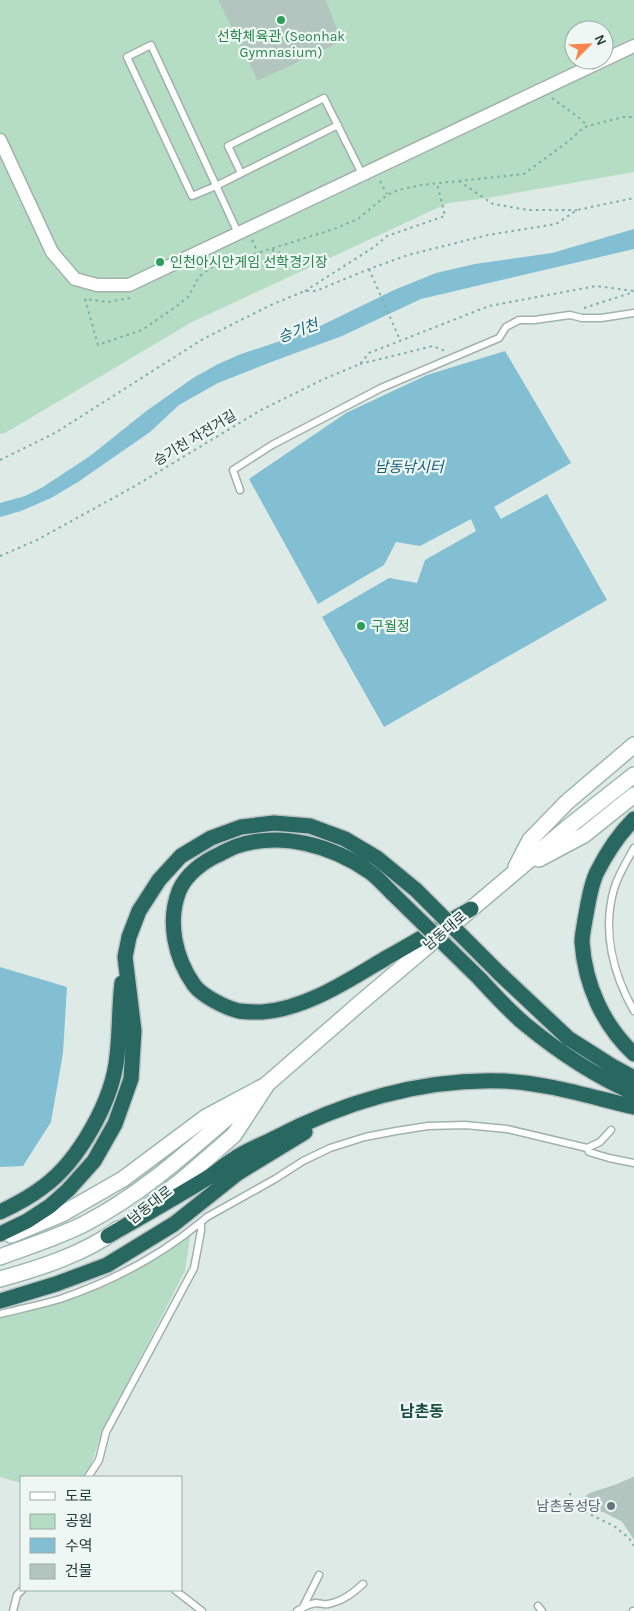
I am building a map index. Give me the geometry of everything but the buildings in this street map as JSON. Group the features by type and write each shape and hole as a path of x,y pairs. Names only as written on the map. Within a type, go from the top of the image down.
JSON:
{"highway":[{"path":"634,819 624,829 597,873 588,905 582,941 586,971 595,1000 612,1028 634,1054"},
{"path":"0,1212 44,1186 69,1162 91,1132 107,1096 117,1058 120,998 125,957 129,937 139,911 159,880 181,856 211,838 241,827 274,823 310,826 345,839 377,858 416,890 499,973 568,1038 634,1078"},
{"path":"471,909 337,988 292,1006 263,1012 239,1011 215,1001 195,986 183,964 174,940 174,915 179,890 193,872 211,858 238,846 265,841 293,842 319,846 343,856 371,873 392,893 479,978 525,1024 570,1058 611,1083 634,1093"},
{"path":"0,1236 50,1206 68,1190 94,1161 115,1124 131,1079 134,1031 125,957"},
{"path":"108,1236 211,1176 243,1154 327,1113 378,1096 410,1088 452,1083 504,1081 555,1088 634,1107"},
{"path":"0,1301 56,1284 107,1265 174,1224 238,1173 306,1132 378,1096"}],"main road":[{"name":"남동대로","path":"512,874 530,840 567,802 634,744"},
{"name":"남동대로","path":"0,1236 22,1231 62,1214 123,1179 206,1117 266,1085 512,874 634,775"},
{"name":"남동대로","path":"512,874 584,835 634,795"},
{"name":"남동대로","path":"0,1278 30,1270 81,1250 108,1236 182,1180 234,1134 266,1085"},
{"path":"0,1257 85,1223 125,1200 159,1175 266,1085"}],"street":[{"path":"614,55 634,46"},
{"path":"0,140 52,252 75,278 97,285 129,285 583,70"}],"lane":[{"path":"238,233 216,186 150,46 127,57 192,196 216,186 338,125"},
{"path":"241,173 228,146 324,98 362,174"},
{"path":"240,490 233,470 272,445 380,388 499,338 506,327 519,320 570,315 582,318 600,318 634,313"},
{"path":"634,848 632,858 614,889 609,918 610,943 618,979 634,1011"},
{"path":"0,1314 59,1299 110,1278 163,1250 207,1217 275,1180 302,1161 330,1148 365,1137 396,1130 428,1126 456,1126 507,1129 587,1148 600,1142 610,1130"},
{"path":"587,1148 589,1152 634,1163"},
{"path":"89,1476 99,1460 106,1432 194,1268 201,1222"},
{"path":"300,1609 319,1575"},
{"path":"300,1609 316,1603 338,1602 364,1584"},
{"path":"13,1611 17,1595 21,1591"},
{"path":"176,1591 202,1611"}],"path":[{"path":"550,96 582,120 587,126"},
{"path":"137,295 128,299 108,302 85,299 98,345 142,330 177,306 188,297 199,277 210,268 334,229 358,219 387,195 398,190 421,184 524,174 570,140 584,126 634,116"},
{"path":"379,178 387,195"},
{"path":"458,181 493,204 528,210 576,210 634,198"},
{"path":"0,460 55,433 203,339 273,304 305,291 374,247 386,236 444,216 437,183"},
{"path":"305,291 316,291 368,269 408,255 488,235 556,224 576,210"},
{"path":"252,240 258,253"},
{"path":"271,249 307,262"},
{"path":"368,269 400,341"},
{"name":"승기천 자전거길","path":"0,556 46,536 135,486 261,410 324,379 360,364 369,353 489,306 596,286 634,291"},
{"path":"570,315 634,291"},
{"path":"360,364 433,346 456,356"},
{"path":"570,1492 571,1500 577,1508 614,1526 629,1538 634,1546"}],"green space":[{"name":"인천아시안게임 선학경기장","path":"0,0 634,0 634,172 448,203 192,322 5,433 0,434"},
{"path":"192,1232 185,1271 103,1430 90,1467 84,1476 20,1476 20,1483 0,1477 0,1317 28,1310 136,1269 164,1254"}],"water":[{"path":"634,229 634,249 421,299 342,336 218,383 179,405 150,432 78,482 51,498 21,511 0,517 0,503 25,496 43,487 90,456 145,412 193,378 218,364 241,354 308,332 394,290 436,273 475,264 552,253"},
{"name":"남동낚시터","path":"505,351 571,463 494,507 501,519 547,494 607,600 384,727 322,617 389,578 417,583 425,560 476,531 471,519 420,546 396,542 384,565 318,604 249,479 346,413 427,375"},
{"path":"0,967 67,987 63,1053 51,1122 23,1166 0,1167"}],"place":[{"name":"선학체육관 (Seonhak Gymnasium)","path":"281,20"},
{"name":"인천아시안게임 선학경기장","path":"160,262"},
{"name":"구월정","path":"361,626"},
{"name":"남촌동성당","path":"611,1506"}],"district":[{"name":"남촌동","path":"422,1411"}],"water label":[{"name":"승기천","path":"298,331"}]}
